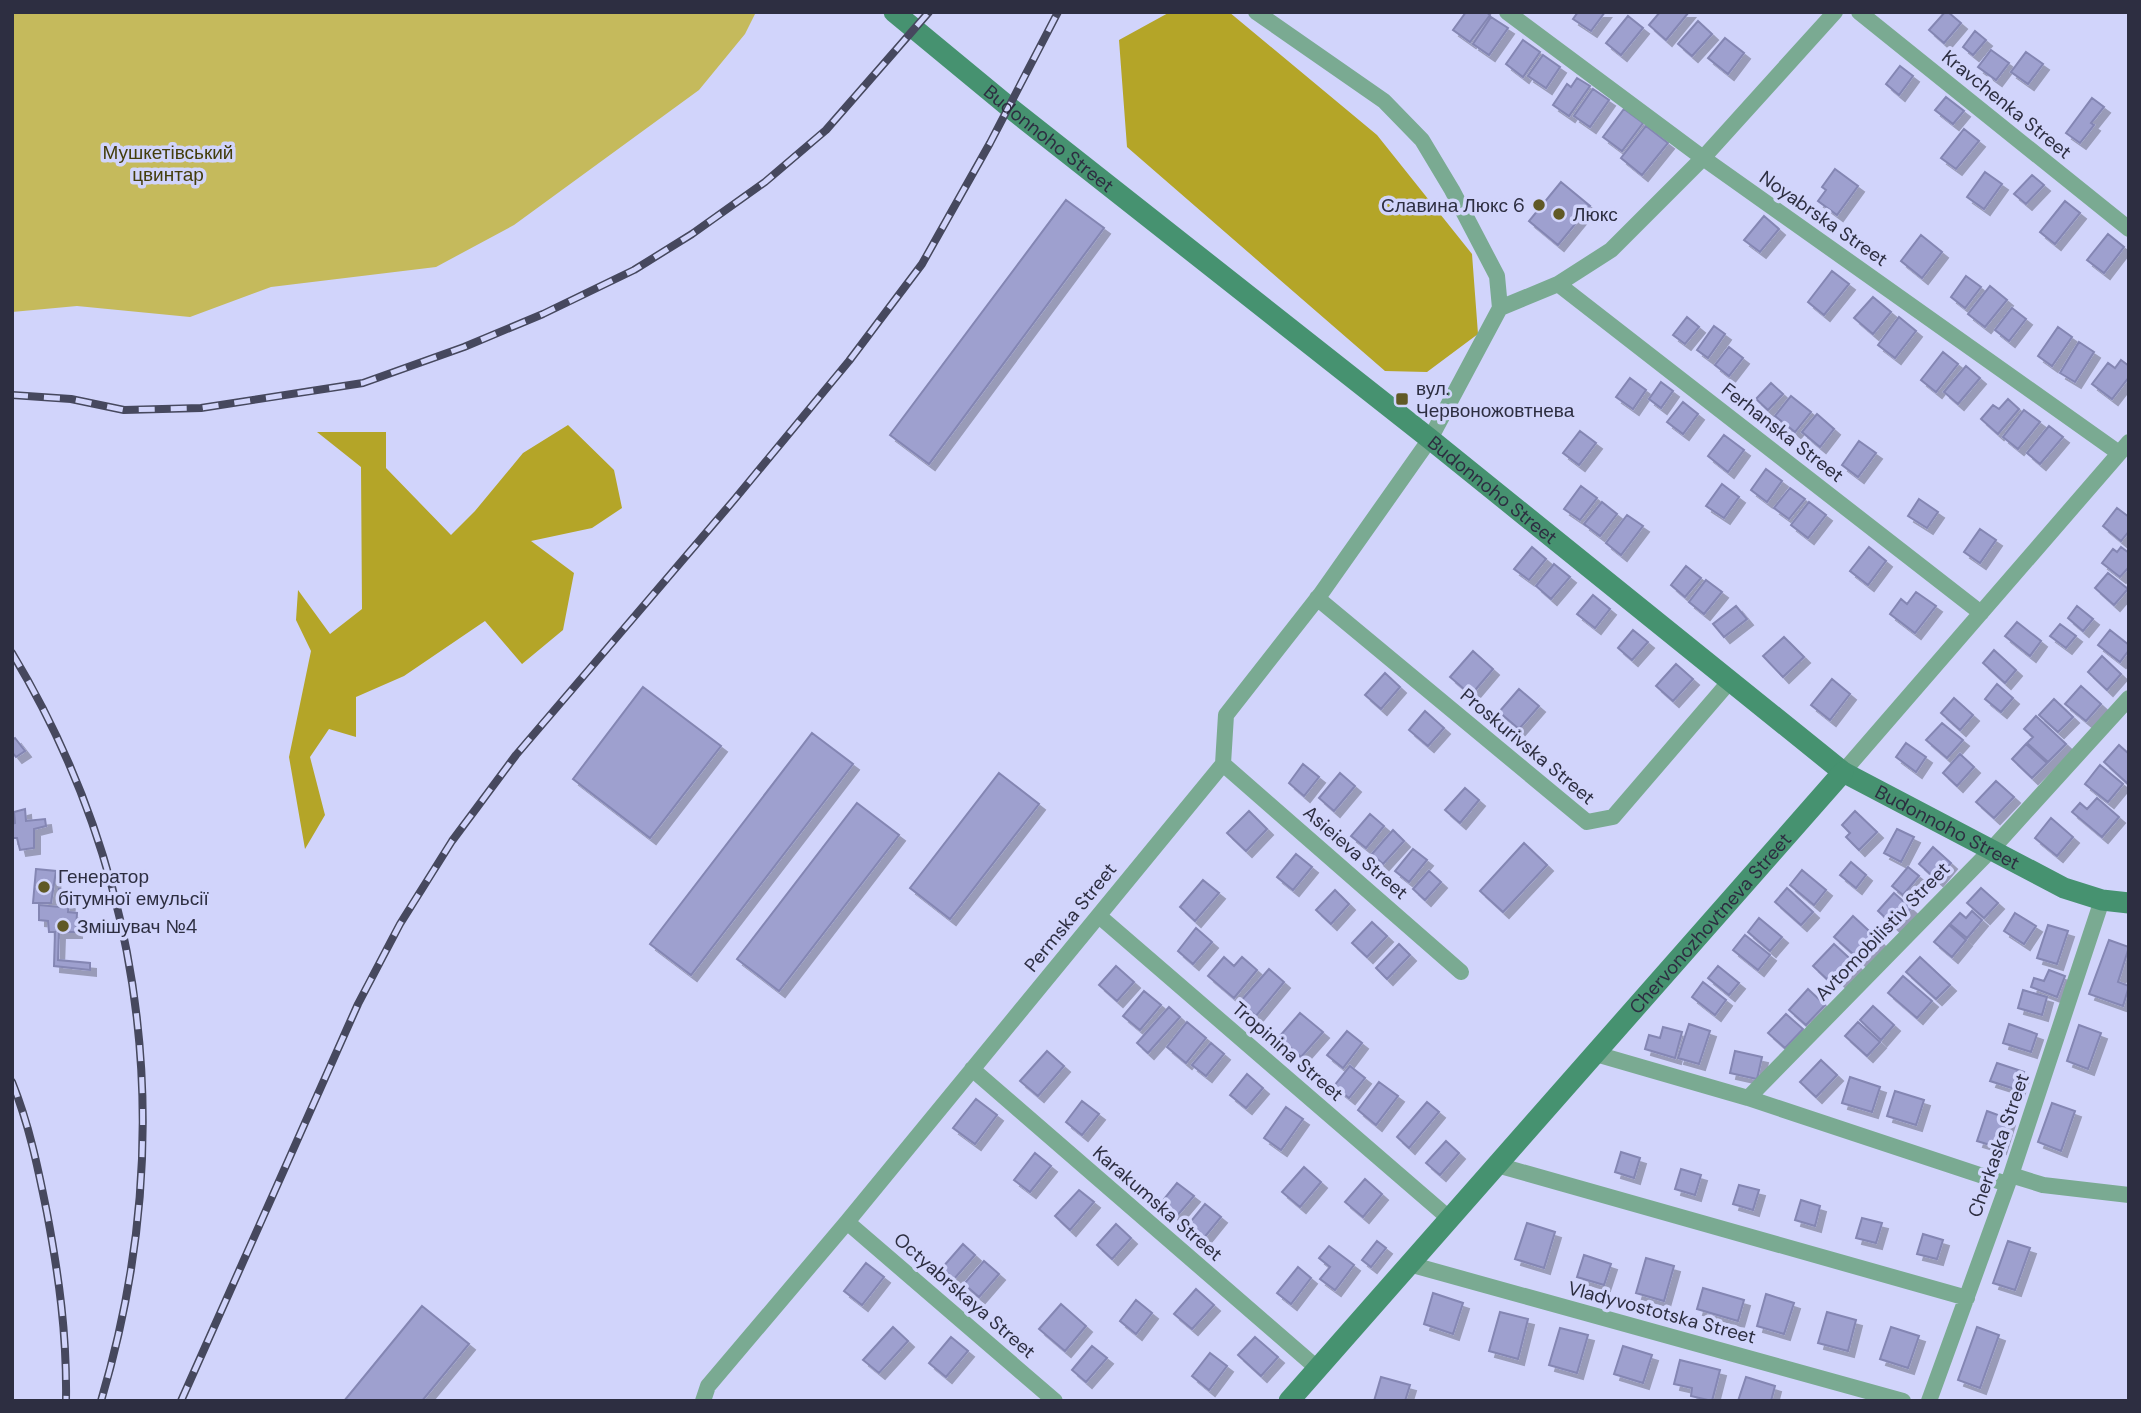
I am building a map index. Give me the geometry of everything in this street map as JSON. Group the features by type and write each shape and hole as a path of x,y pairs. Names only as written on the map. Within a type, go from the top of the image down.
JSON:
{"main road":[{"name":"Budonnoho Street","path":"894,12 1843,772 2064,888 2102,900 2129,902"},
{"name":"Chervonozhovtneva Street","path":"1289,1401 1843,772"}],"street":[{"path":"1223,764 1226,715 1317,598 1430,439 1500,308 1497,276 1452,190 1422,140 1384,100 1256,12"},
{"name":"Noyabrska Street","path":"1507,12 1703,158 2124,447"},
{"path":"1500,308 1558,284 1611,250 1703,158 1835,12"},
{"name":"Kravchenka Street","path":"1859,12 2129,229"},
{"name":"Ferhanska Street","path":"1558,284 1982,614"},
{"name":"Chervonozhovtneva Street","path":"1843,772 2124,447"},
{"name":"Proskurivska Street","path":"1317,598 1587,822 1614,817 1730,681"},
{"name":"Avtomobilistiv Street","path":"1748,1098 1992,849 2129,698"},
{"name":"Permska Street","path":"703,1401 708,1386 847,1222 1223,764"},
{"name":"Asieieva Street","path":"1223,764 1461,972"},
{"name":"Cherkaska Street","path":"1929,1401 2009,1180 2102,900"},
{"name":"Tropinina Street","path":"1098,916 1450,1219"},
{"path":"1595,1054 1748,1098 2009,1180 2129,1195"},
{"name":"Karakumska Street","path":"972,1069 1317,1368"},
{"path":"1497,1165 1967,1298"},
{"name":"Octyabrskaya Street","path":"847,1222 1055,1401"},
{"name":"Vladyvostotska Street","path":"1409,1264 1903,1401"}],"green space":[{"name":"Мушкетівський цвинтар","path":"12,12 756,12 745,34 699,90 514,225 436,267 271,287 190,317 77,306 12,312"}],"shaded area":[{"path":"1170,12 1229,12 1377,135 1472,254 1478,334 1427,372 1385,371 1127,147 1119,40"},
{"path":"568,425 614,470 622,508 592,528 531,541 574,573 563,630 522,664 485,621 404,676 356,697 356,737 329,729 310,757 325,815 305,849 289,757 311,651 296,620 298,590 330,634 362,609 361,467 317,432 386,432 386,468 451,535 475,511 523,453"}],"building":[{"path":"1466,12 1486,12 1490,15 1470,42 1453,30"},
{"path":"1578,12 1605,12 1591,31 1573,19"},
{"path":"1660,12 1689,12 1666,40 1649,25"},
{"path":"1945,12 1961,23 1944,43 1929,30"},
{"path":"1628,16 1643,28 1621,55 1606,43"},
{"path":"1491,17 1508,28 1489,55 1473,44"},
{"path":"1698,21 1712,34 1692,56 1678,44"},
{"path":"1975,31 1986,40 1973,55 1963,47"},
{"path":"1725,38 1744,53 1728,74 1708,58"},
{"path":"1523,40 1540,52 1523,77 1506,64"},
{"path":"1991,50 2009,63 1996,80 1978,67"},
{"path":"2026,52 2043,64 2028,84 2011,72"},
{"path":"1543,55 1560,67 1546,88 1528,76"},
{"path":"1900,66 1913,76 1899,95 1886,84"},
{"path":"1577,78 1590,86 1569,116 1553,105 1567,84 1571,87"},
{"path":"1593,89 1609,100 1590,127 1574,116"},
{"path":"1946,97 1964,111 1953,124 1935,110"},
{"path":"2092,98 2104,107 2080,143 2066,133"},
{"path":"1624,109 1643,123 1622,151 1603,137"},
{"path":"1646,126 1668,143 1642,175 1621,158"},
{"path":"1964,129 1979,141 1956,169 1941,158"},
{"path":"1835,169 1858,186 1837,215 1818,201 1826,190 1822,187"},
{"path":"1985,172 2002,184 1984,209 1967,197"},
{"path":"2032,175 2044,185 2026,204 2014,194"},
{"name":"Люкс","path":"1561,182 1590,206 1558,245 1529,221"},
{"path":"1066,200 1104,228 929,464 890,435"},
{"path":"2065,201 2080,213 2055,244 2040,232"},
{"path":"1764,216 1779,229 1760,252 1744,240"},
{"path":"2108,234 2124,247 2104,273 2087,260"},
{"path":"1921,235 1942,252 1922,278 1901,261"},
{"path":"1832,271 1849,284 1824,315 1808,302"},
{"path":"1966,276 1981,287 1965,308 1951,297"},
{"path":"1990,286 2007,300 1985,327 1968,314"},
{"path":"1873,297 1891,312 1873,334 1854,318"},
{"path":"2012,308 2026,319 2009,341 1995,330"},
{"path":"1687,317 1699,327 1685,344 1673,335"},
{"path":"1899,317 1916,331 1895,358 1878,345"},
{"path":"1714,326 1725,334 1708,358 1697,350"},
{"path":"2058,327 2072,337 2052,366 2038,356"},
{"path":"2079,342 2094,352 2075,382 2060,373"},
{"path":"1729,347 1743,358 1729,376 1715,365"},
{"path":"1943,352 1958,364 1936,392 1921,380"},
{"path":"2121,360 2129,366 2129,377 2112,399 2092,384 2108,363 2115,368"},
{"path":"1966,366 1980,378 1958,404 1944,392"},
{"path":"1630,378 1646,390 1633,409 1616,397"},
{"path":"1661,382 1673,391 1661,408 1649,399"},
{"path":"1771,383 1783,394 1768,410 1756,399"},
{"path":"1791,396 1811,412 1795,432 1775,416"},
{"path":"2008,399 2019,409 1998,434 1981,419 1993,405 1999,409"},
{"path":"1683,402 1698,414 1683,434 1667,422"},
{"path":"2024,410 2040,422 2018,449 2003,437"},
{"path":"1817,414 1834,429 1820,447 1802,432"},
{"path":"2049,426 2063,437 2040,464 2027,453"},
{"path":"1580,431 1596,443 1579,465 1563,453"},
{"path":"1724,435 1744,450 1728,472 1708,456"},
{"path":"1859,441 1876,453 1858,477 1842,465"},
{"path":"1766,469 1782,481 1767,502 1751,490"},
{"path":"1722,484 1739,497 1724,518 1706,506"},
{"path":"1581,486 1597,498 1580,520 1564,509"},
{"path":"1790,488 1805,499 1789,519 1774,508"},
{"path":"1919,499 1938,512 1927,528 1908,516"},
{"path":"1602,502 1617,514 1600,536 1584,524"},
{"path":"1809,502 1826,515 1808,538 1791,525"},
{"path":"2117,508 2129,517 2129,531 2121,541 2103,526"},
{"path":"1627,515 1643,526 1621,555 1606,543"},
{"path":"1980,529 1996,540 1980,563 1964,552"},
{"path":"1532,547 1546,559 1529,580 1514,569"},
{"path":"1869,547 1886,561 1868,585 1850,571"},
{"path":"2121,547 2129,553 2129,567 2120,577 2102,563 2113,549 2117,552"},
{"path":"1554,564 1570,577 1551,599 1536,586"},
{"path":"1686,566 1701,578 1685,597 1671,585"},
{"path":"2108,573 2128,589 2114,605 2095,588"},
{"path":"1706,580 1722,592 1704,614 1689,602"},
{"path":"1916,592 1936,606 1915,633 1890,614 1901,599 1907,604"},
{"path":"1593,595 1610,609 1595,628 1577,614"},
{"path":"1736,606 1747,619 1724,637 1713,624"},
{"path":"2077,606 2093,619 2083,631 2068,618"},
{"path":"2017,622 2041,641 2030,656 2005,636"},
{"path":"2060,624 2076,636 2066,648 2050,636"},
{"path":"1633,630 1648,642 1632,660 1618,648"},
{"path":"2110,630 2129,645 2129,650 2120,662 2098,645"},
{"path":"1784,637 1804,657 1783,677 1763,656"},
{"path":"1994,650 2016,670 2005,683 1983,663"},
{"path":"1473,651 1493,669 1471,695 1450,677"},
{"path":"2102,656 2121,674 2107,690 2088,672"},
{"path":"1676,664 1693,679 1673,701 1656,686"},
{"path":"1385,673 1400,687 1381,709 1365,695"},
{"path":"1832,679 1850,694 1830,720 1811,705"},
{"path":"1997,684 2013,698 2001,712 1985,699"},
{"path":"2081,686 2101,704 2086,721 2065,704"},
{"path":"643,687 721,746 650,838 573,779"},
{"path":"1519,689 1539,706 1519,729 1499,712"},
{"path":"1954,698 1973,715 1960,730 1941,713"},
{"path":"2054,699 2073,717 2058,732 2039,715"},
{"path":"1425,711 1444,728 1428,746 1409,730"},
{"path":"2036,716 2066,744 2048,762 2027,743 2033,737 2024,729"},
{"path":"1942,723 1963,740 1947,758 1926,740"},
{"path":"812,733 853,764 691,975 650,944"},
{"path":"15,738 25,751 16,757 12,752 12,740"},
{"path":"1906,743 1926,757 1916,772 1896,757"},
{"path":"2026,744 2047,763 2032,778 2012,759"},
{"path":"2119,745 2129,754 2127,783 2104,762"},
{"path":"1960,754 1974,767 1957,786 1943,773"},
{"path":"1303,764 1319,777 1304,796 1289,783"},
{"path":"2100,765 2123,784 2108,802 2085,784"},
{"path":"999,773 1039,804 950,919 910,888"},
{"path":"1340,773 1355,786 1334,811 1319,798"},
{"path":"1996,781 2014,797 1994,818 1976,802"},
{"path":"1465,788 1479,800 1460,823 1445,810"},
{"path":"2097,798 2119,817 2102,837 2072,812 2080,803 2087,809"},
{"path":"857,803 899,835 779,991 737,959"},
{"path":"25,809 26,821 45,819 46,826 34,829 34,848 20,850 17,838 12,838 12,824 15,823 14,812"},
{"path":"1249,811 1267,829 1246,851 1227,833"},
{"path":"1855,811 1877,832 1859,850 1846,837 1850,833 1842,825"},
{"path":"1370,814 1384,826 1366,848 1351,836"},
{"path":"2051,818 2073,837 2057,856 2035,838"},
{"path":"1897,829 1914,837 1901,862 1884,853"},
{"path":"1393,830 1404,841 1383,864 1372,854"},
{"path":"1524,843 1547,865 1503,912 1480,891"},
{"path":"1933,847 1951,863 1937,880 1919,864"},
{"path":"1413,849 1427,860 1409,882 1395,871"},
{"path":"1296,854 1312,867 1293,890 1277,877"},
{"path":"1851,862 1866,875 1856,888 1840,875"},
{"path":"1908,867 1919,876 1903,895 1892,886"},
{"name":"Генератор бітумної емульсії","path":"36,869 56,871 51,903 33,903"},
{"path":"1802,870 1826,890 1814,905 1790,885"},
{"path":"1429,871 1441,882 1425,900 1413,889"},
{"path":"1203,880 1219,893 1195,921 1180,907"},
{"path":"1787,888 1813,912 1801,925 1775,902"},
{"path":"1981,888 1998,903 1984,918 1967,903"},
{"name":"Змішувач №4","path":"59,889 70,890 68,912 77,913 76,932 59,932 58,960 90,963 90,970 54,966 55,932 49,932 48,921 39,920 39,905 59,907"},
{"path":"1335,890 1349,904 1331,924 1316,910"},
{"path":"1894,893 1911,908 1894,926 1878,911"},
{"path":"1972,911 1982,920 1967,938 1950,924 1960,913 1966,918"},
{"path":"2015,913 2036,926 2024,944 2004,931"},
{"path":"1853,916 1881,942 1862,962 1834,937"},
{"path":"1759,918 1782,937 1770,951 1748,932"},
{"path":"1372,922 1387,936 1367,957 1352,943"},
{"path":"1949,925 1966,940 1952,957 1934,942"},
{"path":"2048,925 2068,931 2057,964 2037,958"},
{"path":"1196,928 1212,942 1193,964 1178,951"},
{"path":"1745,935 1770,955 1758,970 1733,950"},
{"path":"2109,940 2129,947 2118,982 2129,986 2123,1006 2089,994"},
{"path":"1399,944 1410,955 1387,979 1376,968"},
{"path":"1834,944 1858,966 1842,984 1835,977 1830,982 1813,966"},
{"path":"1224,957 1234,966 1242,957 1257,970 1234,998 1208,976"},
{"path":"1920,957 1950,985 1936,999 1906,972"},
{"path":"1116,966 1134,982 1117,1001 1099,985"},
{"path":"1718,966 1739,983 1729,995 1708,978"},
{"path":"1269,969 1284,982 1256,1016 1240,1002"},
{"path":"2049,970 2065,976 2057,997 2031,987 2034,978 2044,981"},
{"path":"1903,976 1932,1001 1917,1018 1888,993"},
{"path":"1703,982 1726,1000 1715,1015 1692,997"},
{"path":"1808,989 1825,1005 1806,1025 1789,1010"},
{"path":"2023,990 2047,997 2042,1015 2018,1008"},
{"path":"1144,991 1161,1005 1140,1030 1123,1016"},
{"path":"1873,1006 1894,1025 1881,1040 1860,1020"},
{"path":"1169,1007 1180,1017 1148,1053 1137,1043"},
{"path":"1300,1013 1323,1032 1301,1057 1279,1037"},
{"path":"1786,1014 1803,1029 1785,1048 1768,1033"},
{"path":"1187,1022 1206,1038 1186,1063 1167,1047"},
{"path":"1858,1022 1880,1042 1867,1056 1845,1036"},
{"path":"1689,1024 1710,1031 1699,1064 1678,1058"},
{"path":"2009,1024 2037,1034 2031,1052 2003,1043"},
{"path":"2079,1025 2101,1033 2088,1069 2067,1061"},
{"path":"1663,1027 1682,1032 1675,1058 1645,1049 1649,1035 1660,1038"},
{"path":"1347,1031 1362,1043 1343,1068 1327,1055"},
{"path":"1211,1043 1224,1054 1206,1076 1192,1065"},
{"path":"1047,1051 1064,1066 1038,1096 1020,1081"},
{"path":"1735,1051 1762,1057 1757,1079 1730,1073"},
{"path":"1821,1060 1837,1075 1816,1097 1800,1082"},
{"path":"1997,1063 2024,1072 2018,1090 1990,1081"},
{"path":"1350,1066 1365,1078 1349,1098 1334,1086"},
{"path":"1247,1074 1263,1088 1246,1108 1230,1095"},
{"path":"1850,1077 1880,1087 1872,1112 1842,1103"},
{"path":"1379,1082 1398,1096 1376,1125 1358,1110"},
{"path":"1895,1091 1924,1100 1916,1125 1887,1116"},
{"path":"976,1099 997,1115 975,1144 953,1128"},
{"path":"1082,1101 1099,1114 1082,1135 1066,1122"},
{"path":"1427,1102 1439,1112 1409,1148 1397,1137"},
{"path":"2052,1103 2075,1111 2061,1151 2038,1142"},
{"path":"1286,1107 1303,1119 1281,1150 1264,1138"},
{"path":"1987,1111 2009,1119 2000,1148 1977,1141"},
{"path":"1446,1141 1459,1153 1440,1175 1426,1163"},
{"path":"1621,1152 1640,1158 1634,1178 1615,1172"},
{"path":"1035,1153 1051,1166 1030,1192 1014,1180"},
{"path":"1304,1167 1321,1182 1300,1207 1282,1192"},
{"path":"1681,1169 1701,1175 1695,1195 1675,1189"},
{"path":"1365,1179 1382,1194 1363,1217 1345,1202"},
{"path":"1177,1183 1194,1196 1176,1217 1160,1204"},
{"path":"1739,1185 1759,1190 1753,1210 1733,1204"},
{"path":"1079,1190 1094,1202 1070,1230 1055,1216"},
{"path":"1801,1200 1820,1206 1815,1226 1795,1220"},
{"path":"1205,1204 1221,1217 1203,1239 1187,1226"},
{"path":"1862,1218 1882,1223 1876,1243 1856,1238"},
{"path":"1527,1223 1555,1232 1544,1268 1515,1259"},
{"path":"1116,1224 1131,1238 1112,1259 1097,1245"},
{"path":"1923,1234 1943,1240 1937,1259 1917,1254"},
{"path":"1377,1241 1386,1248 1371,1267 1362,1260"},
{"path":"2008,1241 2030,1248 2015,1290 1993,1283"},
{"path":"963,1244 975,1255 954,1279 942,1268"},
{"path":"1329,1246 1354,1265 1335,1290 1320,1279 1330,1267 1319,1258"},
{"path":"1584,1255 1611,1264 1604,1285 1577,1277"},
{"path":"1646,1258 1674,1266 1664,1301 1636,1293"},
{"path":"984,1261 999,1274 979,1297 964,1284"},
{"path":"866,1263 884,1277 862,1305 844,1291"},
{"path":"1298,1267 1311,1278 1291,1304 1277,1293"},
{"path":"1703,1288 1744,1300 1738,1321 1697,1309"},
{"path":"1196,1289 1214,1305 1192,1329 1174,1314"},
{"path":"1433,1293 1463,1303 1453,1334 1424,1324"},
{"path":"1766,1294 1794,1303 1784,1334 1757,1326"},
{"path":"1136,1300 1152,1313 1136,1334 1120,1321"},
{"path":"1061,1304 1086,1326 1065,1351 1039,1329"},
{"path":"422,1306 469,1344 422,1401 344,1401"},
{"path":"1500,1312 1528,1319 1518,1359 1489,1351"},
{"path":"1827,1312 1856,1320 1848,1351 1818,1343"},
{"path":"893,1327 908,1341 879,1373 863,1360"},
{"path":"1891,1327 1919,1336 1908,1368 1880,1359"},
{"path":"1977,1327 1999,1335 1980,1388 1958,1380"},
{"path":"1560,1328 1588,1335 1577,1373 1549,1365"},
{"path":"951,1337 968,1351 946,1377 929,1363"},
{"path":"1255,1337 1278,1357 1261,1376 1238,1355"},
{"path":"1092,1346 1107,1358 1086,1382 1072,1370"},
{"path":"1623,1346 1652,1355 1643,1383 1614,1374"},
{"path":"1210,1353 1227,1366 1209,1390 1192,1376"},
{"path":"1680,1360 1720,1370 1712,1401 1691,1396 1692,1388 1674,1384"},
{"path":"1381,1377 1410,1385 1405,1401 1374,1401"},
{"path":"1746,1377 1775,1386 1771,1401 1738,1401"}],"railway":[{"path":"12,395 71,399 124,410 201,408 363,383 464,347 543,314 634,270 692,234 765,182 826,130 929,12"},
{"path":"181,1401 358,1004 400,924 452,841 516,755 849,361 922,264 990,143 1058,12"},
{"path":"12,653 59,741 95,831 121,923 137,1017 143,1112 139,1208 125,1305 101,1401"},
{"path":"12,1082 44,1196 59,1283 64,1329 66,1401"}],"place":[{"name":"Славина Люкс 6","path":"1539,205"},
{"name":"Люкс","path":"1559,214"},
{"name":"вул. Червоножовтнева","path":"1402,399"},
{"name":"Генератор бітумної емульсії","path":"44,887"},
{"name":"Змішувач №4","path":"63,926"}]}
